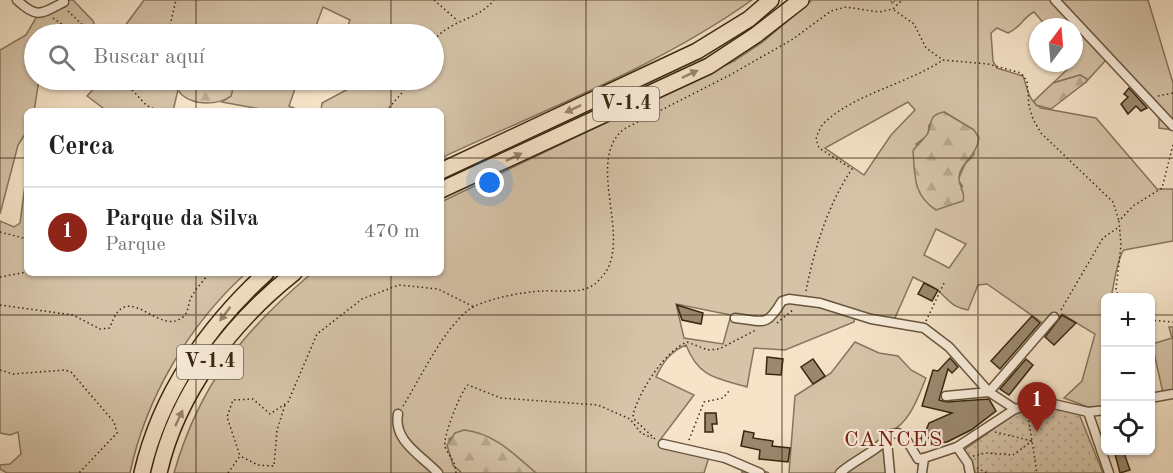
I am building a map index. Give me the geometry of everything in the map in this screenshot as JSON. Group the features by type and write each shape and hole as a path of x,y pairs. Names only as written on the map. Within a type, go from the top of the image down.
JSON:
{"highway":[{"name":"V-1.4","path":"444,170 697,51 749,19 771,0"},
{"name":"V-1.4","path":"444,189 709,66 756,35 801,0"},
{"name":"V-1.4","path":"142,473 167,405 192,357 231,306 263,276"},
{"name":"V-1.4","path":"159,473 174,429 195,386 223,342 267,294 290,276"}],"street":[{"path":"17,0 34,13 42,13 64,2"},
{"path":"1055,0 1173,126"},
{"path":"735,318 766,321 773,317 782,301 804,301 897,325 924,328 949,348 989,392 1015,409"},
{"path":"946,396 989,392 1054,317"},
{"path":"1155,397 1173,393"},
{"path":"840,473 853,460 886,441 890,434 898,433 906,438 918,459 957,447 1015,409 1045,402 1088,412 1101,411"},
{"path":"1088,412 1109,473"},
{"path":"398,414 396,427 401,438 438,473"},
{"path":"886,441 890,473"},
{"path":"663,444 725,458 760,473"},
{"path":"957,447 966,460 970,473"},
{"path":"922,473 924,458"}],"path":[{"path":"170,24 176,0"},
{"path":"434,0 459,22"},
{"path":"444,29 486,9 494,0"},
{"path":"398,414 453,328 468,310 498,299 540,291 571,291 592,286 605,272 612,254 608,158 615,136 624,129 730,75 793,39 831,11 846,7 879,12 893,9 903,0"},
{"path":"64,2 70,14 81,24"},
{"path":"893,9 914,24 926,48 943,60 988,64 1021,73 1027,81 1029,106 1041,133 1113,202 1120,226 1118,293"},
{"path":"42,13 63,24"},
{"path":"774,325 804,301 829,216 840,187 852,169 819,148 816,139 822,124 845,107 906,81 943,60"},
{"path":"133,90 146,105 152,108"},
{"path":"389,108 402,90"},
{"path":"1149,99 1173,93"},
{"path":"1119,221 1132,206 1162,188 1173,145"},
{"path":"1054,317 1065,305 1103,238 1120,226"},
{"path":"0,232 24,238"},
{"path":"0,277 24,273"},
{"path":"0,305 73,315 100,329 110,328 115,314 129,306 167,321 182,318 188,311 193,294 206,276"},
{"path":"924,328 945,280"},
{"path":"285,404 277,430 274,466 258,465 240,456 227,417 233,400 254,399 270,414 285,404 288,402 317,334 363,299 399,285 438,289 475,308"},
{"path":"1155,320 1173,322"},
{"path":"663,444 635,420 633,415 658,367 674,347 687,342 708,350 719,349 741,335 757,329"},
{"path":"0,370 13,374 65,370 71,372 114,422 117,433 79,473"},
{"path":"456,473 454,457 445,447 445,437 460,395 468,385 501,398 598,405 630,419 641,434 655,439"},
{"path":"686,449 700,407 704,402 723,398 729,392"},
{"path":"1027,412 1037,473"},
{"path":"992,431 1032,441"},
{"path":"966,460 986,453 1013,455 1032,441"},
{"path":"228,473 240,456"}],"green space":[{"path":"68,0 73,0 94,24 32,24 37,16 65,4"},
{"path":"144,0 752,0 716,24 640,67 444,157 444,108 321,108 322,103 346,90 444,90 444,24 349,24 350,20 323,7 317,24 126,24"},
{"path":"812,0 891,0 892,3 895,0 1148,0 1173,83 1173,130 1159,128 1159,118 1132,85 1106,60 1086,82 1086,79 1080,75 1053,83 1065,72 1083,72 1083,18 1039,18 1034,12 1008,33 997,28 991,33 993,61 997,68 1023,76 1033,102 1041,108 1096,118 1157,189 1173,189 1173,241 1124,250 1112,293 1101,293 1101,407 1093,409 1064,398 1082,381 1095,334 1062,314 1050,328 987,284 978,285 968,310 953,304 936,289 913,277 891,327 855,316 854,322 785,350 754,348 747,387 710,375 697,364 686,345 676,350 665,362 656,377 694,395 660,440 719,452 769,473 742,473 742,469 709,457 704,473 536,473 464,430 449,439 453,465 462,473 174,473 196,413 226,362 265,316 309,276 444,276 444,201 734,61 764,41","holes":["908,102 915,110 891,135 864,175 825,148","944,112 974,130 974,155 965,164 958,180 963,187 916,144 928,135 929,125","936,229 966,244 949,268 924,255","676,304 731,315 723,344 684,338"]},
{"path":"24,36 24,90 37,90 34,108 24,108 24,136 18,145 0,214 0,50"},
{"path":"1080,75 1087,79 1086,82 1051,109 1036,105 1034,101 1053,83"},
{"path":"93,90 178,90 174,108 103,108 87,96"},
{"path":"179,90 232,90 231,96 213,103 200,103 182,95"},
{"path":"232,90 295,90 289,106 294,108 255,108 222,102 231,96"},
{"path":"944,112 974,130 979,138 975,150 960,172 959,180 963,201 936,210 919,192 913,151 928,133 933,117"},
{"path":"24,193 24,276 243,276 206,316 188,339 173,364 147,417 130,473 7,473 0,469 0,465 10,464 21,454 18,432 10,435 0,433 0,221 14,227 20,223"},
{"path":"1169,327 1173,327 1173,391 1163,393 1155,357 1155,343 1172,338"},
{"path":"855,342 879,353 898,356 911,370 926,378 908,416 897,428 890,431 887,473 789,473 795,396 831,373"},
{"path":"1033,408 1061,409 1079,414 1103,473 972,473 964,450 1016,413"},
{"path":"464,430 485,435 494,440 536,473 462,473 453,465 447,445 455,433"}],"building":[{"path":"1129,88 1147,108 1141,111 1136,106 1128,114 1121,104 1128,97 1124,94"},
{"path":"924,283 938,290 932,301 918,294"},
{"path":"677,305 703,313 701,324 682,320"},
{"path":"1062,315 1076,323 1054,345 1045,337"},
{"path":"1032,316 1040,323 1000,369 991,361"},
{"path":"767,357 783,359 781,375 766,374"},
{"path":"950,358 958,367 952,373 948,369 939,400 947,402 989,399 996,411 971,430 947,442 935,443 924,435 929,423 952,413 922,406 933,370 938,371"},
{"path":"813,359 825,376 813,384 801,367"},
{"path":"1026,359 1033,365 1009,395 1000,389"},
{"path":"705,413 716,413 717,424 712,424 713,432 705,432"},
{"path":"744,431 754,433 753,438 773,441 772,446 790,448 788,462 759,459 760,450 741,446"},
{"path":"1115,455 1125,455 1130,470 1120,473"}],"place":[{"name":"Parque da Silva","path":"1037,432"}],"district":[{"name":"CANCES","path":"894,440"}]}
